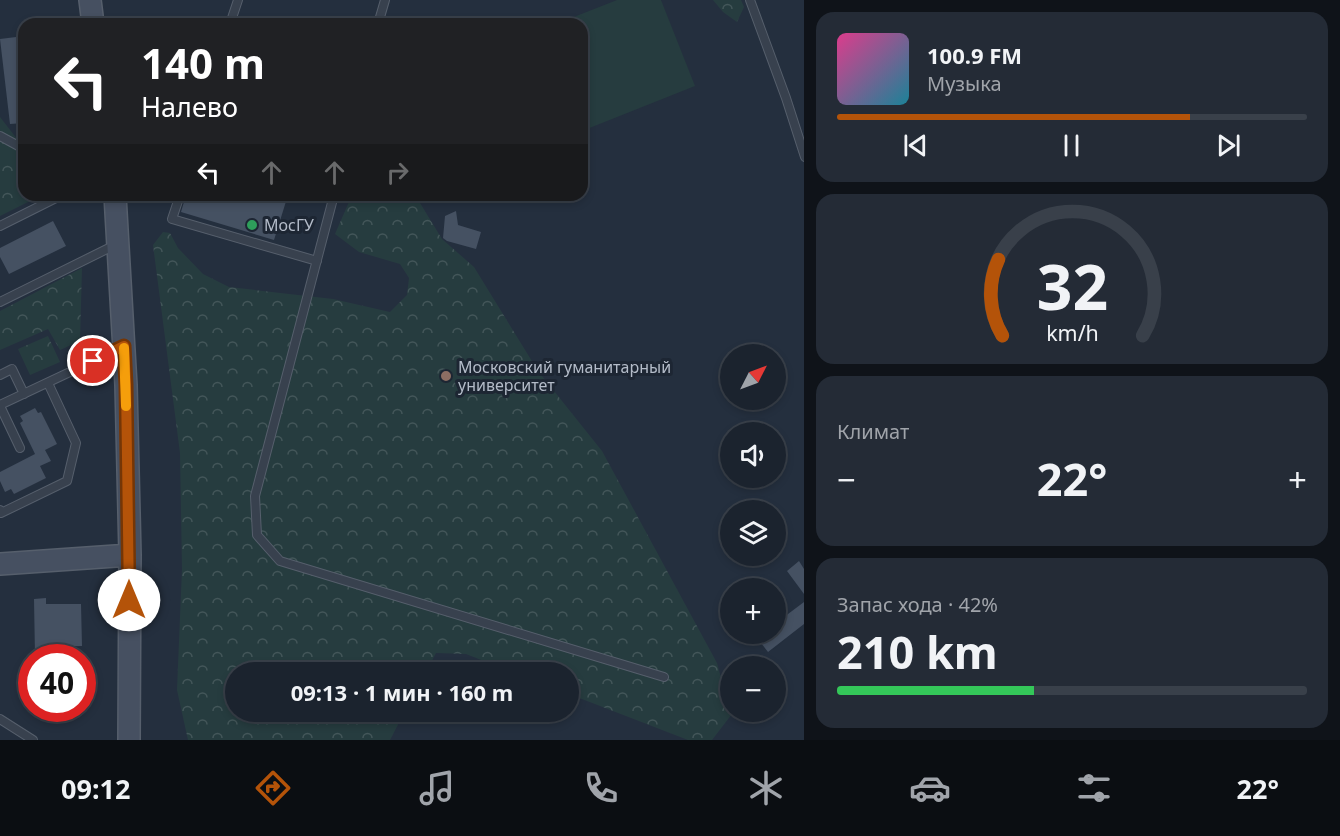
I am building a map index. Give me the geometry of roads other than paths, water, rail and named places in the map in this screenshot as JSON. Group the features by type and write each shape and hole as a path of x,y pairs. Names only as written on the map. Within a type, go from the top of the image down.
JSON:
{"street":[{"path":"90,0 92,18"},
{"path":"113,201 118,243 126,385 130,555 129,740"},
{"path":"0,564 130,555"}],"lane":[{"path":"232,18 238,0"},
{"path":"380,18 385,0"},
{"path":"750,0 786,98 804,157"},
{"path":"0,136 18,146"},
{"path":"0,226 50,201"},
{"path":"178,201 172,219 316,261"},
{"path":"332,201 255,496 257,535 280,561 664,677"},
{"path":"0,302 118,243"},
{"path":"20,448 0,406 124,346"},
{"path":"0,375 12,369 24,394"},
{"path":"0,512 67,481 76,443 48,383"},
{"path":"0,719 33,740"}],"place":[{"name":"МосГУ","path":"252,225"},
{"name":"Московский гуманитарный университет","path":"446,376"}]}
